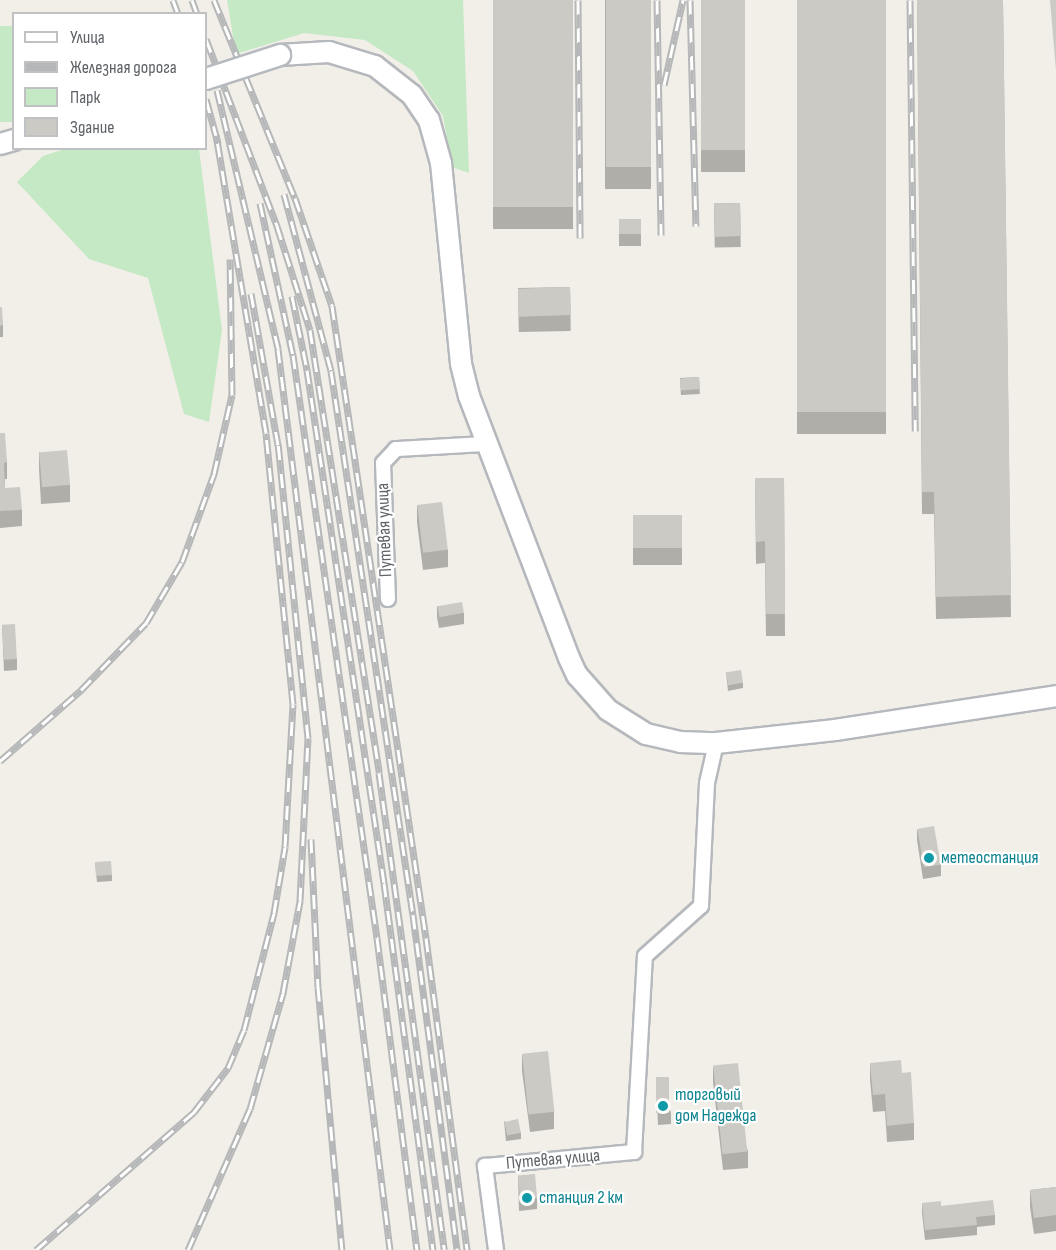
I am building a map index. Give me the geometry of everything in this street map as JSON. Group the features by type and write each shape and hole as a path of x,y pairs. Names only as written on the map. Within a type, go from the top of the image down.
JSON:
{"main road":[{"path":"207,79 280,55 329,52 375,66 412,95 429,120 441,163 461,364 486,444 569,658 589,690 608,710 646,734 680,742 716,743 835,730 1056,696"}],"street":[{"name":"Путевая улица","path":"388,599 383,463 396,449 486,444"},
{"name":"Путевая улица","path":"496,1250 485,1166 634,1152 645,956 701,906 707,783 716,743"}],"green space":[{"path":"227,0 463,0 469,173 452,167 443,116 413,71 365,40 304,33 236,54"},
{"path":"0,26 12,26 12,122 0,122"},
{"path":"62,150 199,150 222,330 209,422 184,414 148,278 89,259 17,182 43,156"}],"building":[{"path":"493,0 573,0 573,207 493,207"},
{"path":"606,0 651,0 651,167 606,167"},
{"path":"701,0 745,0 745,150 701,150"},
{"path":"797,0 886,0 886,412 797,412"},
{"path":"917,0 1003,0 1011,595 936,597 934,492 922,492"},
{"path":"1050,0 1056,0 1056,71"},
{"path":"740,203 741,236 715,237 714,204"},
{"path":"619,219 641,219 641,234 619,234"},
{"path":"570,287 571,315 519,317 518,289"},
{"path":"0,307 2,307 3,325 0,326"},
{"path":"699,377 700,389 681,391 680,379"},
{"path":"0,433 5,433 7,462 4,463 5,488 20,487 22,510 0,511"},
{"path":"67,450 70,485 42,487 39,452"},
{"path":"755,478 784,478 785,614 766,614 765,541 756,542"},
{"path":"442,502 448,550 423,553 417,505"},
{"path":"633,515 682,515 682,548 633,548"},
{"path":"462,602 464,613 439,617 437,606"},
{"path":"15,624 17,659 4,660 2,625"},
{"path":"741,670 743,683 728,685 726,672"},
{"name":"метеостанция","path":"934,826 941,864 924,867 917,829"},
{"path":"111,861 112,875 96,876 95,862"},
{"path":"548,1051 554,1112 529,1114 522,1054"},
{"path":"901,1060 902,1073 911,1072 914,1123 887,1126 885,1094 873,1095 870,1063"},
{"path":"738,1063 747,1152 722,1154 713,1066"},
{"name":"торговый дом Надежда","path":"656,1077 669,1077 669,1113 656,1113"},
{"path":"518,1119 521,1133 507,1136 504,1122"},
{"path":"535,1174 537,1198 520,1199 518,1175"},
{"path":"1056,1187 1056,1215 1034,1218 1030,1190"},
{"path":"993,1200 995,1215 976,1217 977,1225 925,1230 922,1203 941,1201 941,1206"}],"railway":[{"path":"173,0 177,12"},
{"path":"192,0 196,12"},
{"path":"214,0 295,198 332,306 426,938 467,1250"},
{"path":"578,0 580,238"},
{"path":"657,0 661,235"},
{"path":"664,85 683,0"},
{"path":"690,0 696,226"},
{"path":"910,0 915,431"},
{"path":"207,42 277,226 310,330 379,773 444,1250"},
{"path":"217,90 278,349 390,1250"},
{"path":"207,103 218,143"},
{"path":"36,1250 194,1112 228,1068 244,1030 274,913 285,847 293,704 266,433 216,135"},
{"path":"284,194 331,371 413,915 457,1250"},
{"path":"260,203 293,355 377,938 417,1250"},
{"path":"0,761 81,690 146,623 182,562 214,474 232,395 230,259"},
{"path":"188,1250 250,1109 283,993 300,901 308,738 278,445 251,293"},
{"path":"292,296 307,370 384,883 433,1250"},
{"path":"311,839 318,987 342,1250"}],"place":[{"name":"метеостанция","path":"929,858"},
{"name":"торговый дом Надежда","path":"663,1106"},
{"name":"станция 2 км","path":"527,1198"}]}
